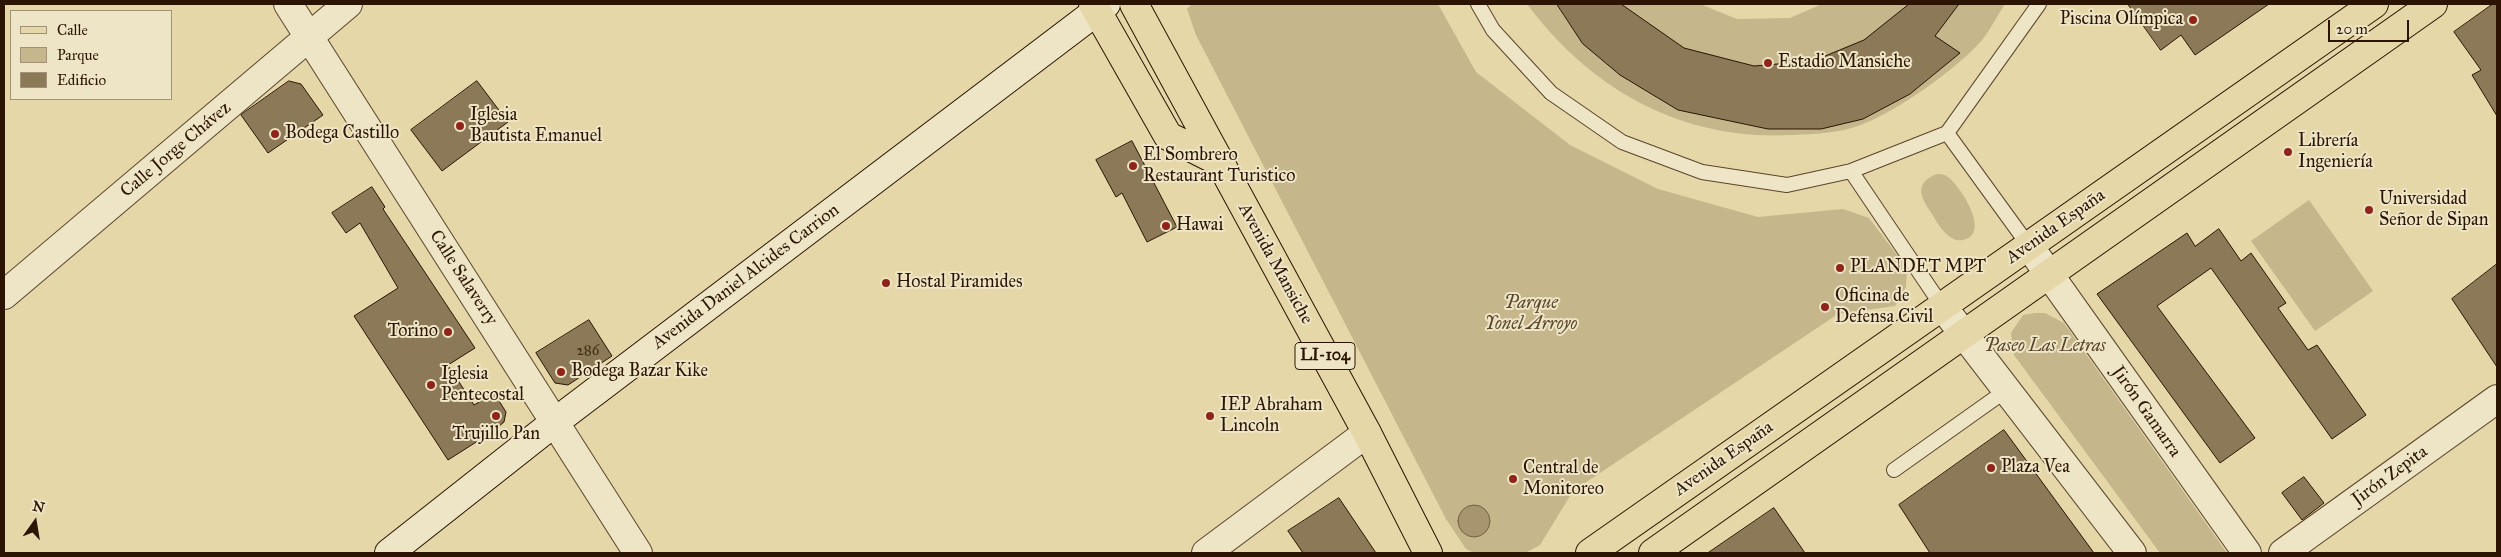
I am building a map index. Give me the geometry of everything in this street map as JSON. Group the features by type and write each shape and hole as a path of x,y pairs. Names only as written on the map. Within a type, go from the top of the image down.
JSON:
{"main road":[{"name":"Avenida Mansiche","path":"1134,4 1366,433 1428,553"},
{"name":"Avenida España","path":"1590,553 2374,4"},
{"name":"Avenida España","path":"1653,553 2433,4"},
{"path":"1098,6 1168,136 1218,161"}],"street":[{"name":"Calle Salaverry","path":"288,4 638,553"},
{"name":"Calle Jorge Chávez","path":"4,295 348,4"},
{"name":"Avenida Daniel Alcides Carrion","path":"389,553 555,422 1098,6"},
{"name":"Jirón Gamarra","path":"2029,246 2247,553"},
{"path":"1942,306 2008,389 2132,553"},
{"name":"Jirón Zepita","path":"2283,553 2497,400"},
{"path":"1206,553 1366,433"}],"lane":[{"path":"1478,4 1493,30 1551,93 1622,142 1702,172 1787,185 1852,171 1947,133 2040,4"},
{"path":"1947,133 2029,246"},
{"path":"1852,171 1942,306"},
{"path":"1894,470 2008,389"}],"green space":[{"name":"Parque Yonel Arroyo","path":"1192,4 1438,4 1476,72 1570,145 1658,189 1758,217 1843,209 1869,218 1907,268 1906,287 1895,306 1838,314 1573,491 1540,545 1525,553 1474,553 1466,549 1446,519 1196,35 1187,9"},
{"name":"Estadio Mansiche","path":"1527,4 1700,4 1737,19 1790,18 1822,4 2005,4 1983,39 1959,63 1910,99 1877,118 1855,127 1828,132 1793,135 1753,135 1714,129 1678,119 1643,104 1611,85 1581,62 1553,35"},
{"path":"1937,174 1945,175 1953,181 1969,205 1975,224 1974,231 1970,237 1957,240 1942,230 1922,197 1922,186 1929,178"},
{"path":"2309,200 2373,291 2315,331 2251,241"},
{"name":"Paseo Las Letras","path":"2045,313 2064,323 2227,553 2160,553 2014,355 2011,333 2023,315"}],"shaded area":[{"path":"1474,505 1480,506 1485,510 1489,515 1489,527 1485,532 1480,536 1474,537 1468,536 1463,532 1459,527 1458,521 1459,515 1463,510 1468,506"}],"building":[{"name":"Estadio Mansiche","path":"1557,4 1621,4 1684,48 1754,66 1813,61 1864,40 1909,4 1959,4 1935,36 1960,53 1910,94 1863,119 1821,129 1768,129 1678,110 1620,75 1583,44"},
{"name":"Piscina Olímpica","path":"2128,4 2269,4 2195,55 2181,35 2161,50"},
{"path":"2493,4 2497,4 2497,116 2472,75 2481,70 2454,32"},
{"name":"Bodega Castillo","path":"289,81 301,84 323,115 268,153 241,115"},
{"name":"Iglesia Bautista Emanuel","path":"477,81 508,122 442,171 411,130"},
{"path":"1132,141 1177,227 1147,242 1122,193 1116,197 1096,160"},
{"path":"372,187 385,207 383,209 475,348 448,365 474,405 494,393 506,412 504,422 492,432 448,460 354,316 398,288 360,223 346,233 332,213"},
{"path":"2219,229 2241,261 2251,253 2286,303 2278,308 2308,350 2317,345 2366,415 2332,439 2211,268 2157,306 2255,438 2220,463 2097,294 2187,233 2195,246"},
{"path":"2497,264 2497,367 2452,299"},
{"path":"589,320 612,356 568,385 555,383 536,353"},
{"name":"Plaza Vea","path":"2004,430 2094,553 1930,553 1899,505"},
{"path":"2304,477 2324,503 2302,520 2282,493"},
{"path":"1339,498 1376,553 1303,553 1288,531"},
{"path":"1774,508 1805,553 1708,553"}],"place":[{"name":"Piscina Olímpica","path":"2193,20"},
{"name":"Estadio Mansiche","path":"1768,63"},
{"name":"Iglesia Bautista Emanuel","path":"460,126"},
{"name":"Bodega Castillo","path":"275,134"},
{"name":"Librería Ingeniería","path":"2288,152"},
{"name":"El Sombrero Restaurant Turistico","path":"1133,166"},
{"name":"Universidad Señor de Sipan","path":"2369,210"},
{"name":"Hawai","path":"1166,226"},
{"name":"PLANDET MPT","path":"1840,268"},
{"name":"Hostal Piramides","path":"886,283"},
{"name":"Oficina de Defensa Civil","path":"1825,307"},
{"name":"Torino","path":"448,332"},
{"name":"Bodega Bazar Kike","path":"561,372"},
{"name":"Iglesia Pentecostal","path":"431,385"},
{"name":"Trujillo Pan","path":"496,416"},
{"name":"IEP Abraham Lincoln","path":"1210,416"},
{"name":"Plaza Vea","path":"1991,468"},
{"name":"Central de Monitoreo","path":"1513,479"}]}
